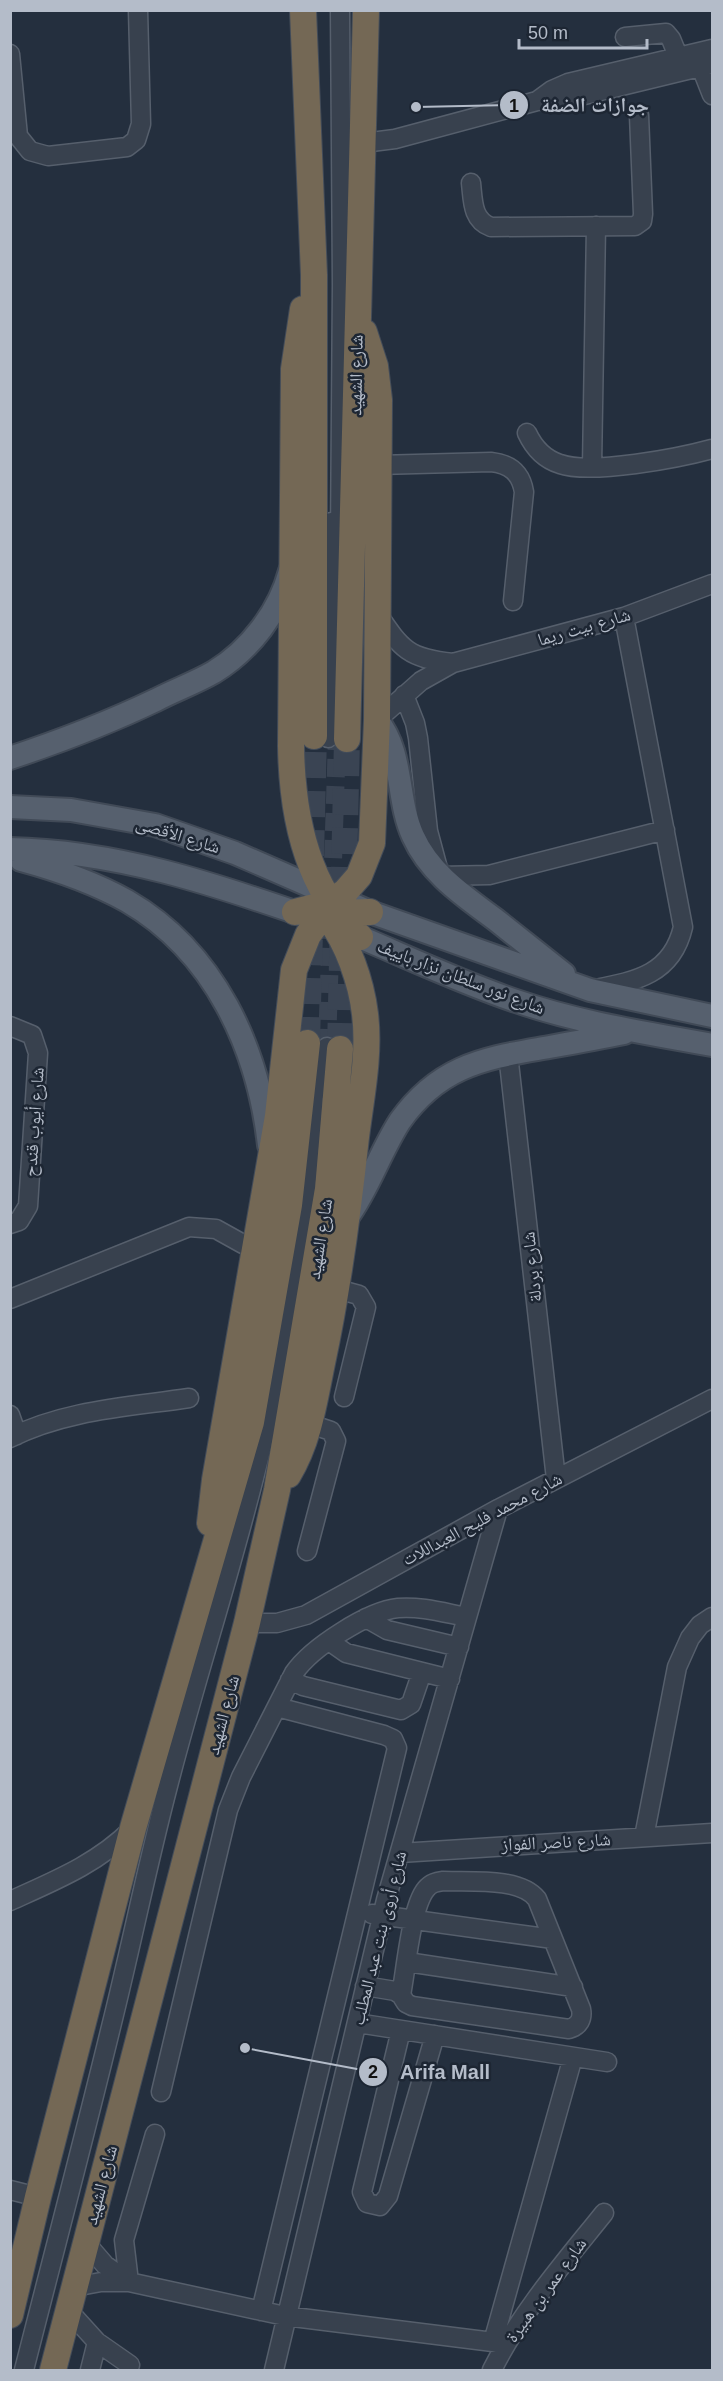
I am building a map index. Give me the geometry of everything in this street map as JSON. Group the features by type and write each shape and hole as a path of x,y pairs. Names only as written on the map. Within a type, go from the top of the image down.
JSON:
{"highway":[{"path":"303,10 331,738"},
{"name":"شارع الشهيد","path":"331,738 357,318 366,10"},
{"path":"277,1490 294,1465 310,1424 337,1289 366,1040 360,990 353,965 322,907 300,827 292,780 294,369 298,330 314,274"},
{"path":"208,1575 215,1480 284,1074 294,970 322,907 352,885 359,876 372,843 377,720 378,383 370,350 357,318"},
{"path":"322,907 370,912"},
{"path":"322,907 360,938"},
{"name":"شارع الشهيد","path":"53,2370 247,1623 277,1490 328,1189 323,1046"},
{"name":"شارع الشهيد","path":"10,2315 133,1828 241,1461 254,1403 291,1195 323,1046"}],"main road":[{"path":"10,758 113,721 215,671 246,645 265,622 280,596 293,558"},
{"path":"377,720 384,729 393,750 407,821 422,852 440,876 585,988"},
{"name":"شارع الأقصى","path":"10,807 71,810 155,825 235,853 322,907"},
{"name":"شارع الأقصى","path":"10,849 68,853 155,868 198,880 322,907"},
{"path":"10,857 60,870 129,902 162,927 198,962 232,1013 254,1065 266,1123 270,1159"},
{"name":"شارع نور سلطان نزار باييف","path":"370,912 585,988 712,1016"},
{"name":"شارع نور سلطان نزار باييف","path":"360,938 518,1002 587,1021 712,1046"},
{"path":"347,1218 367,1188 400,1122 413,1105 446,1077 486,1058 636,1031"}],"street":[{"path":"10,54 18,136 30,151 48,156 127,147 136,140 141,124 138,10"},
{"path":"330,10 333,337 331,738"},
{"path":"331,738 342,285 340,10"},
{"path":"625,37 666,33 697,60 712,95"},
{"path":"363,143 395,139 537,101 552,90 568,83 697,60"},
{"path":"471,183 475,211 481,222 486,225 497,227 635,226 643,218 639,115"},
{"path":"592,467 596,226"},
{"path":"527,433 537,450 553,462 572,467 642,463 712,449"},
{"path":"378,465 491,462 507,465 514,470 519,476 524,492 513,601"},
{"name":"شارع بيت ريما","path":"377,720 426,677 453,663 624,617 712,584"},
{"name":"شارع بيت ريما","path":"376,611 395,640 410,652 427,660 453,663"},
{"path":"585,988 636,980 647,976 666,961 680,939 683,927 624,617"},
{"path":"404,695 418,738 428,831 440,876 489,875 665,830"},
{"name":"شارع أيوب قندح","path":"10,1026 32,1035 38,1053 28,1206 19,1221 10,1224"},
{"path":"24,2370 111,2029 168,1788 265,1435 280,1363 303,1214 323,1046"},
{"path":"33,2370 176,1791 271,1448 296,1322 311,1224 323,1046"},
{"name":"شارع بردلة","path":"508,1054 556,1479"},
{"path":"10,1299 189,1227 216,1229 243,1244 256,1245"},
{"path":"337,1289 359,1295 366,1307 344,1397"},
{"path":"10,1415 14,1437 76,1416 189,1398"},
{"name":"شارع محمد فليح العبداللات","path":"247,1623 277,1623 306,1615 498,1509 712,1399"},
{"path":"308,1551 336,1441 331,1431 310,1424"},
{"name":"شارع أروى بنت عبد المطلب","path":"273,2370 382,1915 498,1509"},
{"path":"161,2092 228,1810 241,1777 290,1680 303,1660 329,1641 366,1618 388,1609 399,1608 467,1617"},
{"path":"644,1837 677,1667 690,1638 700,1625 712,1617"},
{"path":"366,1618 387,1630 459,1647"},
{"path":"329,1641 346,1653 450,1679"},
{"path":"290,1680 303,1686 401,1710 411,1704 422,1672"},
{"path":"261,2311 397,1753 396,1743 384,1734 277,1707"},
{"path":"201,1803 228,1810"},
{"path":"10,1901 89,1864 112,1848 133,1828"},
{"name":"شارع ناصر الفواز","path":"400,1853 712,1833"},
{"path":"437,1882 517,1885 528,1890 537,1899 553,1939 582,2013 577,2025 569,2029 412,2006 403,2001 401,1995 414,1920 424,1891 437,1882"},
{"path":"358,1912 553,1939"},
{"path":"407,1962 573,1987"},
{"path":"365,1986 395,1991 401,1995"},
{"path":"357,2023 607,2062"},
{"path":"401,2030 362,2192 367,2204 373,2206 385,2202 388,2196 435,2035"},
{"path":"130,2365 97,2343 71,2298 101,2282 129,2282 285,2316 499,2343 573,2056"},
{"path":"315,2088 340,2093"},
{"path":"129,2282 124,2240 155,2134"},
{"path":"10,2190 38,2197"},
{"name":"شارع عمر بن هبيرة","path":"492,2370 499,2343 604,2212"},
{"path":"86,2243 105,2265 129,2282"},
{"path":"90,2370 97,2343"}],"tunnel":[{"path":"311,856 314,736"},
{"path":"327,1047 337,738"},
{"path":"340,1049 347,739"},
{"path":"307,1043 310,932"}],"place":[{"name":"جوازات الضفة","path":"416,107"},
{"name":"Arifa Mall","path":"245,2048"}]}
